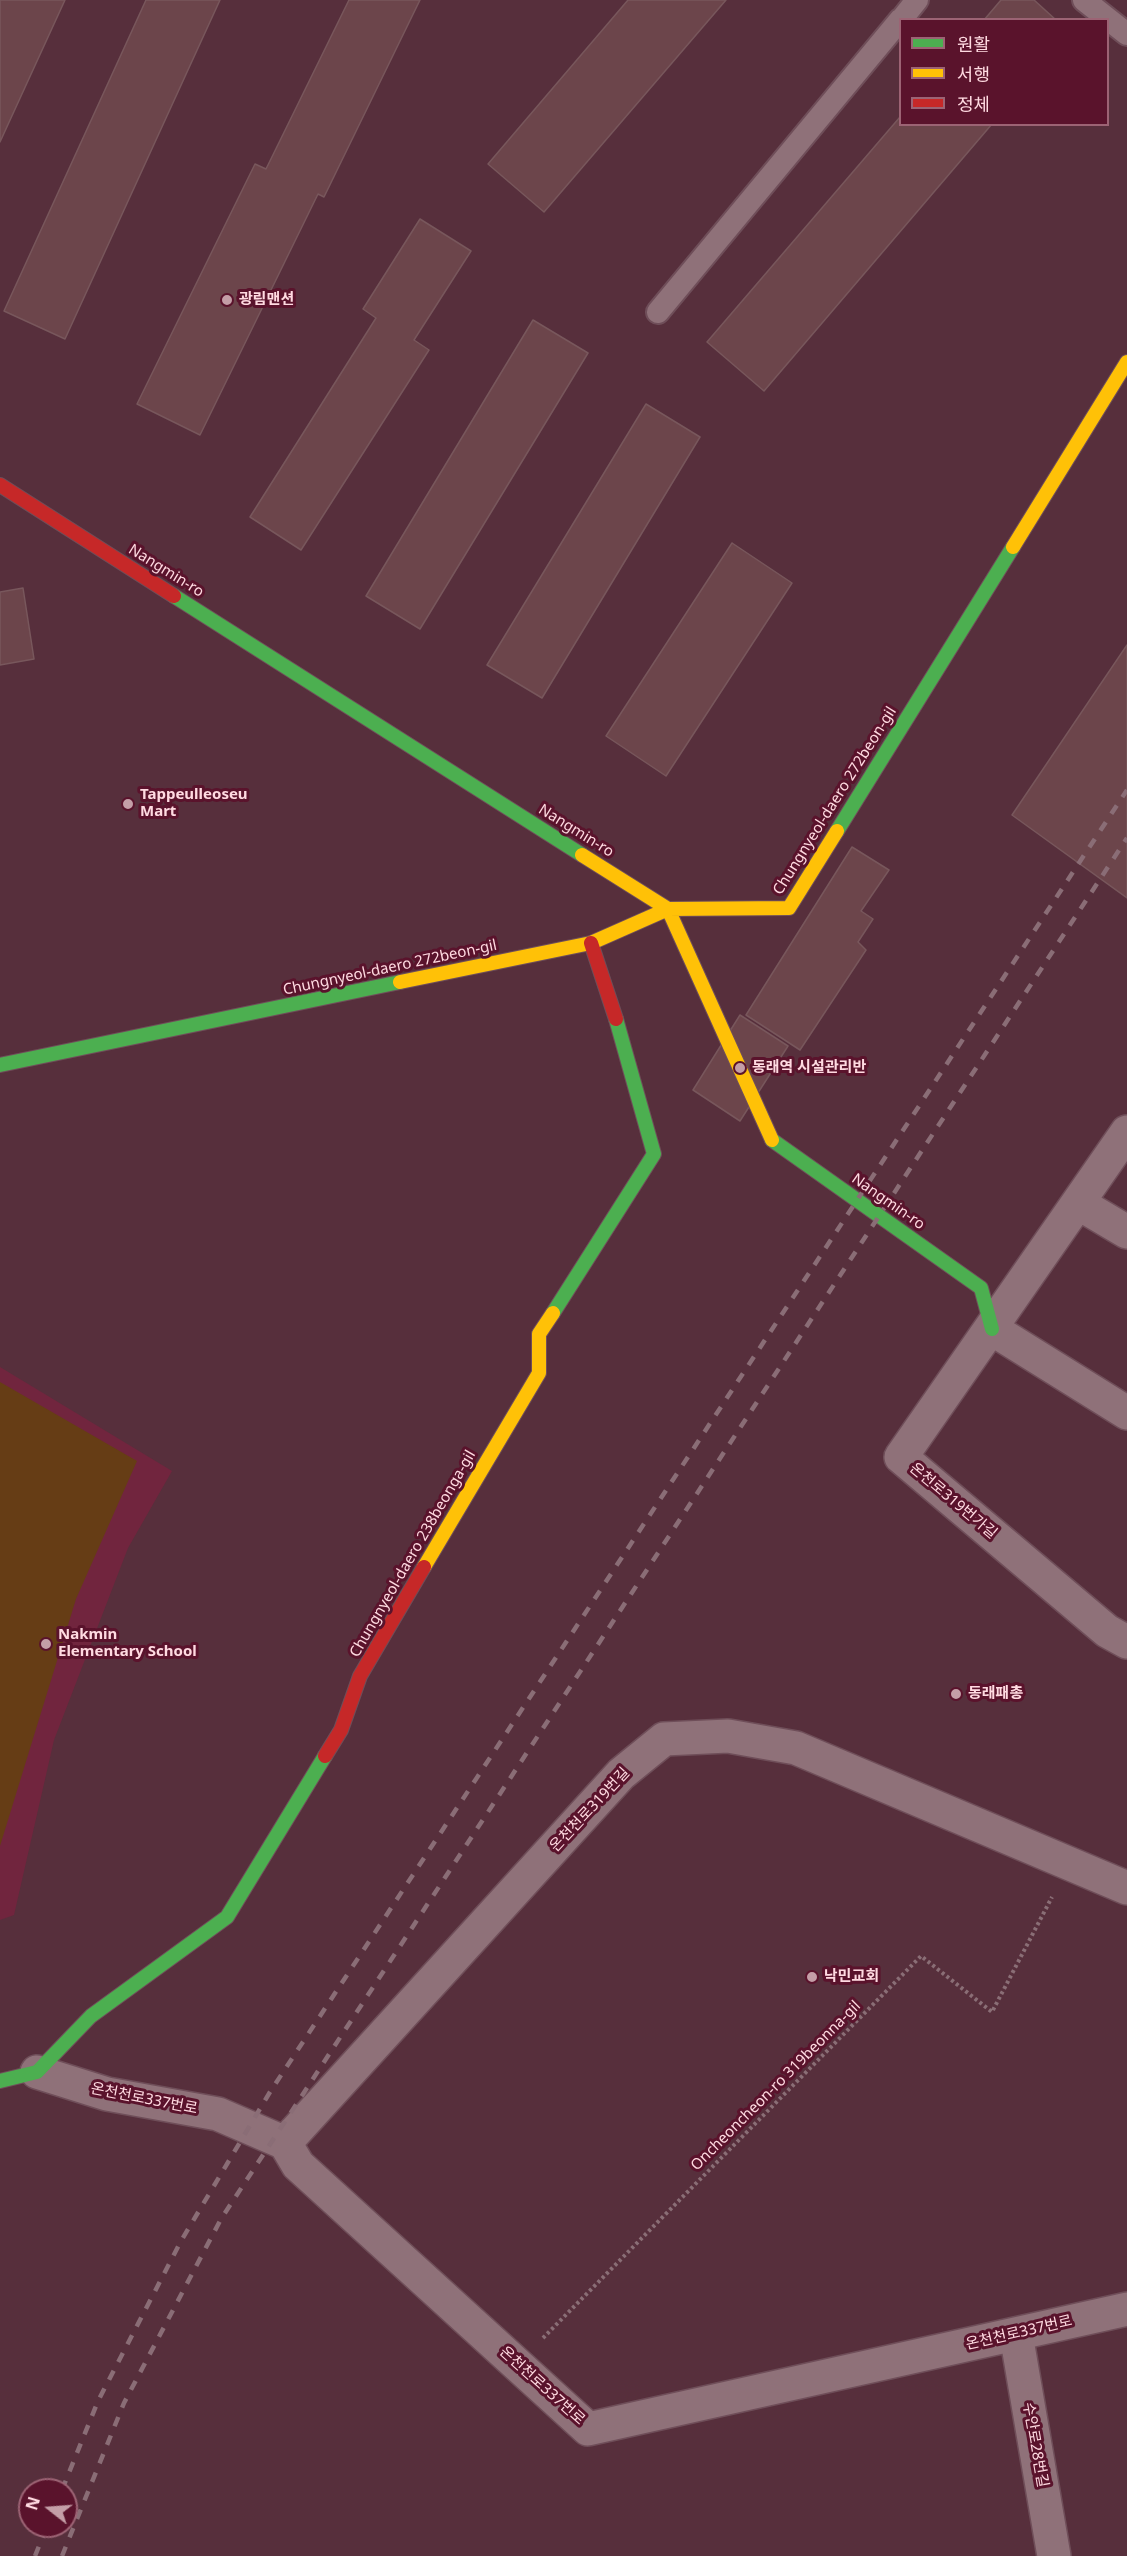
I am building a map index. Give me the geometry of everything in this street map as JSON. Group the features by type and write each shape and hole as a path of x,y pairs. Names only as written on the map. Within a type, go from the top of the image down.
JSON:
{"street":[{"name":"Chungnyeol-daero 272beon-gil","path":"0,1065 591,943 668,909 789,908 1127,362"},
{"name":"Nangmin-ro","path":"0,485 668,909 769,1138 981,1288 992,1329"},
{"name":"Chungnyeol-daero 238beonga-gil","path":"37,2072 92,2016 227,1917 341,1730 360,1676 538,1373 539,1335 654,1154 620,1030 591,943"},
{"name":"온천로319번가길","path":"1127,1132 992,1329 901,1456 1107,1631 1127,1642"},
{"path":"1078,1203 1127,1232"},
{"path":"992,1329 1127,1413"},
{"name":"온천천로319번길","path":"285,2143 621,1774 664,1739 728,1736 796,1748 1127,1887"},
{"path":"0,2081 37,2072"},
{"name":"온천천로337번로","path":"37,2072 106,2094 218,2114 285,2143 298,2165 588,2429 1127,2309"},
{"name":"수안로28번길","path":"1016,2334 1054,2556"}],"lane":[{"path":"903,18 917,0"},
{"path":"1084,0 1107,18"},
{"path":"1109,20 1127,34"},
{"path":"658,312 899,22"}],"path":[{"name":"Oncheoncheon-ro 319beonna-gil","path":"517,2364 921,1956 992,2012 1069,1863"}],"shaded area":[{"name":"Nakmin Elementary School","path":"0,1367 172,1471 128,1548 54,1740 14,1915 0,1920"},
{"name":"Nakmin Elementary School","path":"0,1382 137,1461 76,1599 0,1846"}],"building":[{"path":"0,0 65,0 0,142"},
{"path":"146,0 220,0 65,339 4,311"},
{"name":"광림맨션","path":"349,0 420,0 324,197 318,194 200,435 137,404 255,164 266,169"},
{"path":"628,0 726,0 544,212 488,164"},
{"path":"1001,0 1034,0 1054,18 986,18"},
{"path":"899,118 899,126 990,126 764,391 707,342"},
{"path":"420,219 471,251 414,340 429,350 301,550 250,517 376,318 363,309"},
{"path":"533,320 588,353 420,629 366,596"},
{"path":"646,404 700,437 542,698 487,665"},
{"path":"732,543 792,583 666,776 606,736"},
{"path":"23,588 34,659 0,665 0,592"},
{"path":"1127,645 1127,898 1012,815"},
{"path":"852,847 889,870 861,911 873,919 858,942 866,950 800,1050 746,1015"},
{"name":"동래역 시설관리반","path":"740,1015 788,1046 740,1121 693,1090"}],"railway":[{"path":"67,2478 98,2401 181,2241 270,2092 1127,790"},
{"path":"62,2556 124,2403 221,2219 1127,838"},
{"path":"35,2556 42,2538"}],"traffic: fast":[{"path":"837,831 1013,547"},
{"path":"174,596 582,855"},
{"path":"0,1065 400,982"},
{"path":"553,1313 654,1154 616,1019"},
{"path":"772,1140 981,1288 992,1329"},
{"path":"0,2081 37,2072 91,2016 227,1917 325,1756"}],"traffic: slow":[{"path":"1013,547 1127,362"},
{"path":"400,982 591,943 668,909 789,908 837,831"},
{"path":"582,855 668,909 772,1140"},
{"path":"424,1567 539,1373 539,1334 553,1313"}],"traffic: jam":[{"path":"0,485 174,596"},
{"path":"591,943 616,1019"},
{"path":"325,1756 341,1730 360,1676 424,1567"}],"place":[{"name":"광림맨션","path":"227,300"},
{"name":"Tappeulleoseu Mart","path":"128,804"},
{"name":"동래역 시설관리반","path":"740,1068"},
{"name":"Nakmin Elementary School","path":"46,1644"},
{"name":"동래패총","path":"956,1694"},
{"name":"낙민교회","path":"812,1977"}]}
